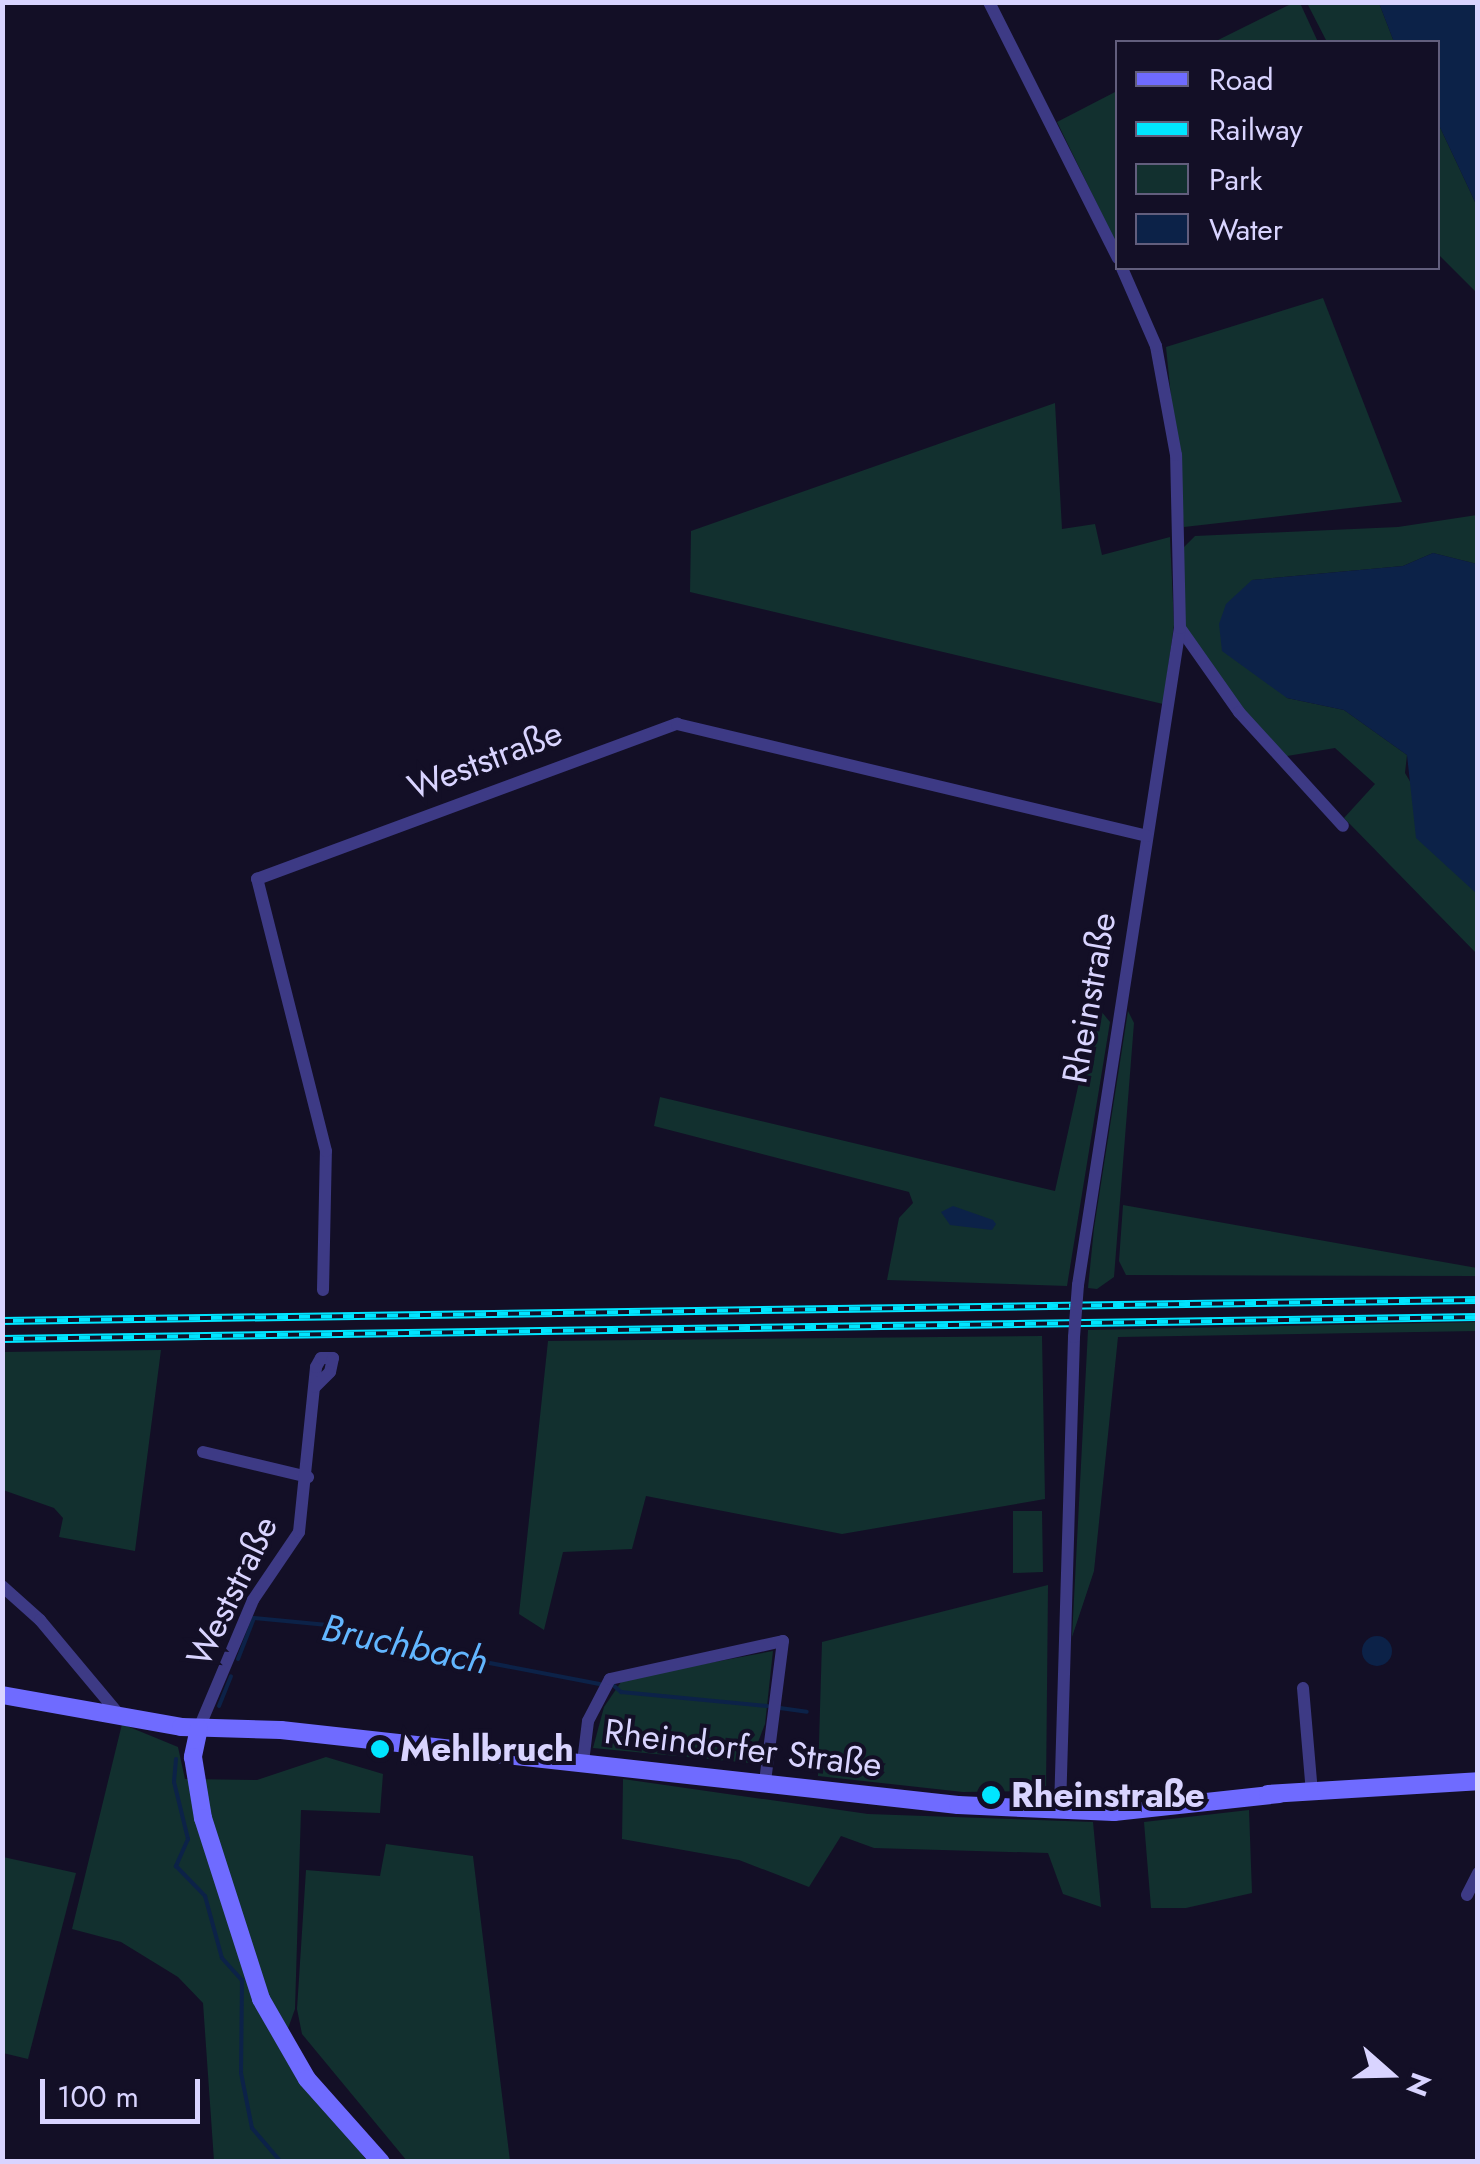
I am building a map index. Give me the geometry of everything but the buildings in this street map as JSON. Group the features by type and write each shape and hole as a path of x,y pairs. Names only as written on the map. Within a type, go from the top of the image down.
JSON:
{"main road":[{"name":"Rheindorfer Straße","path":"2,1694 199,1728 281,1730 888,1799 1150,1811 1279,1794 1478,1781"},
{"path":"199,1728 193,1757 203,1818 261,1999 307,2079 381,2162"}],"street":[{"path":"989,2 1115,252"},
{"name":"Rheinstraße","path":"1060,1809 1078,1284 1180,628 1176,455 1156,346 1123,270"},
{"path":"1180,628 1201,666 1343,826"},
{"path":"1175,674 1201,666"},
{"name":"Weststraße","path":"323,1290 326,1151 257,879 677,724 1147,836"},
{"name":"Weststraße","path":"199,1728 253,1600 299,1532 315,1386"},
{"name":"Weststraße","path":"204,1452 308,1477"},
{"path":"2,1586 40,1620 116,1711"},
{"path":"583,1762 588,1721 610,1679 783,1641 765,1782"},
{"path":"1303,1688 1312,1792"},
{"path":"1467,1895 1478,1873"}],"green space":[{"path":"1300,3 1317,40 1218,40"},
{"path":"1307,3 1379,3 1393,40 1326,40"},
{"path":"1115,92 1115,241 1057,122"},
{"path":"1440,127 1477,206 1477,293 1440,256"},
{"path":"1323,298 1402,502 1184,527 1166,347"},
{"path":"1055,403 1062,529 1095,524 1102,555 1170,537 1174,625 1163,704 690,592 691,531"},
{"path":"1477,515 1477,564 1433,553 1403,566 1252,580 1287,698 1344,710 1407,755 1405,773 1477,894 1477,954 1344,818 1375,784 1335,748 1281,757 1241,711 1185,627 1182,549 1195,536 1398,527"},
{"path":"1096,1005 1110,1022 1067,1286 887,1280 899,1218 913,1203 909,1192 654,1126 660,1097 1055,1191"},
{"path":"1128,1011 1134,1023 1114,1277 1097,1289 1088,1288 1094,1228"},
{"path":"1123,1205 1477,1268 1477,1276 1126,1275 1119,1261"},
{"path":"1477,1322 1477,1331 1118,1337 1094,1571 1072,1637 1088,1330"},
{"path":"1042,1336 1045,1499 842,1534 646,1496 632,1549 563,1552 544,1630 519,1614 548,1341"},
{"path":"161,1350 135,1551 59,1537 63,1518 54,1508 3,1490 3,1352"},
{"path":"1013,1511 1042,1511 1043,1572 1013,1573"},
{"path":"1048,1585 1046,1791 963,1792 818,1776 822,1642"},
{"path":"773,1651 765,1724 750,1763 593,1748 604,1707 623,1679"},
{"path":"122,1724 178,1747 185,1779 257,1780 326,1757 383,1774 380,1813 301,1810 295,2009 281,2048 367,2161 214,2161 203,2003 178,1977 121,1942 72,1929"},
{"path":"623,1779 868,1814 1093,1822 1101,1907 1063,1894 1048,1853 874,1848 841,1836 809,1887 739,1860 622,1839"},
{"path":"1249,1810 1252,1893 1186,1908 1151,1908 1144,1822"},
{"path":"386,1844 473,1856 510,2161 407,2161 302,2034 297,2009 306,1870 380,1876"},
{"path":"3,1857 76,1873 28,2059 3,2053"}],"water":[{"path":"1379,3 1477,3 1477,206 1440,127 1440,40 1393,40"},
{"path":"1433,553 1477,564 1477,894 1416,838 1407,755 1344,710 1287,698 1222,651 1219,624 1226,604 1252,580 1403,566"},
{"path":"953,1206 996,1224 992,1230 950,1225 941,1212"},
{"path":"1377,1636 1388,1640 1392,1651 1388,1662 1377,1666 1366,1662 1362,1651 1366,1640"}],"waterway":[{"name":"Bruchbach","path":"238,1659 254,1618 349,1627 406,1647 600,1684"},
{"name":"Bruchbach","path":"219,1706 231,1676"},
{"name":"Bruchbach","path":"613,1685 621,1692 767,1706"},
{"name":"Bruchbach","path":"780,1708 807,1712"},
{"name":"Bruchbach","path":"176,1759 174,1782 188,1839 176,1866 205,1896 222,1958 242,1980 241,2073 252,2128 281,2162"}],"railway":[{"path":"2,1321 1478,1300"},
{"path":"2,1339 1478,1317"}],"place":[{"name":"Mehlbruch","path":"380,1749"},
{"name":"Rheinstraße","path":"991,1795"}]}
